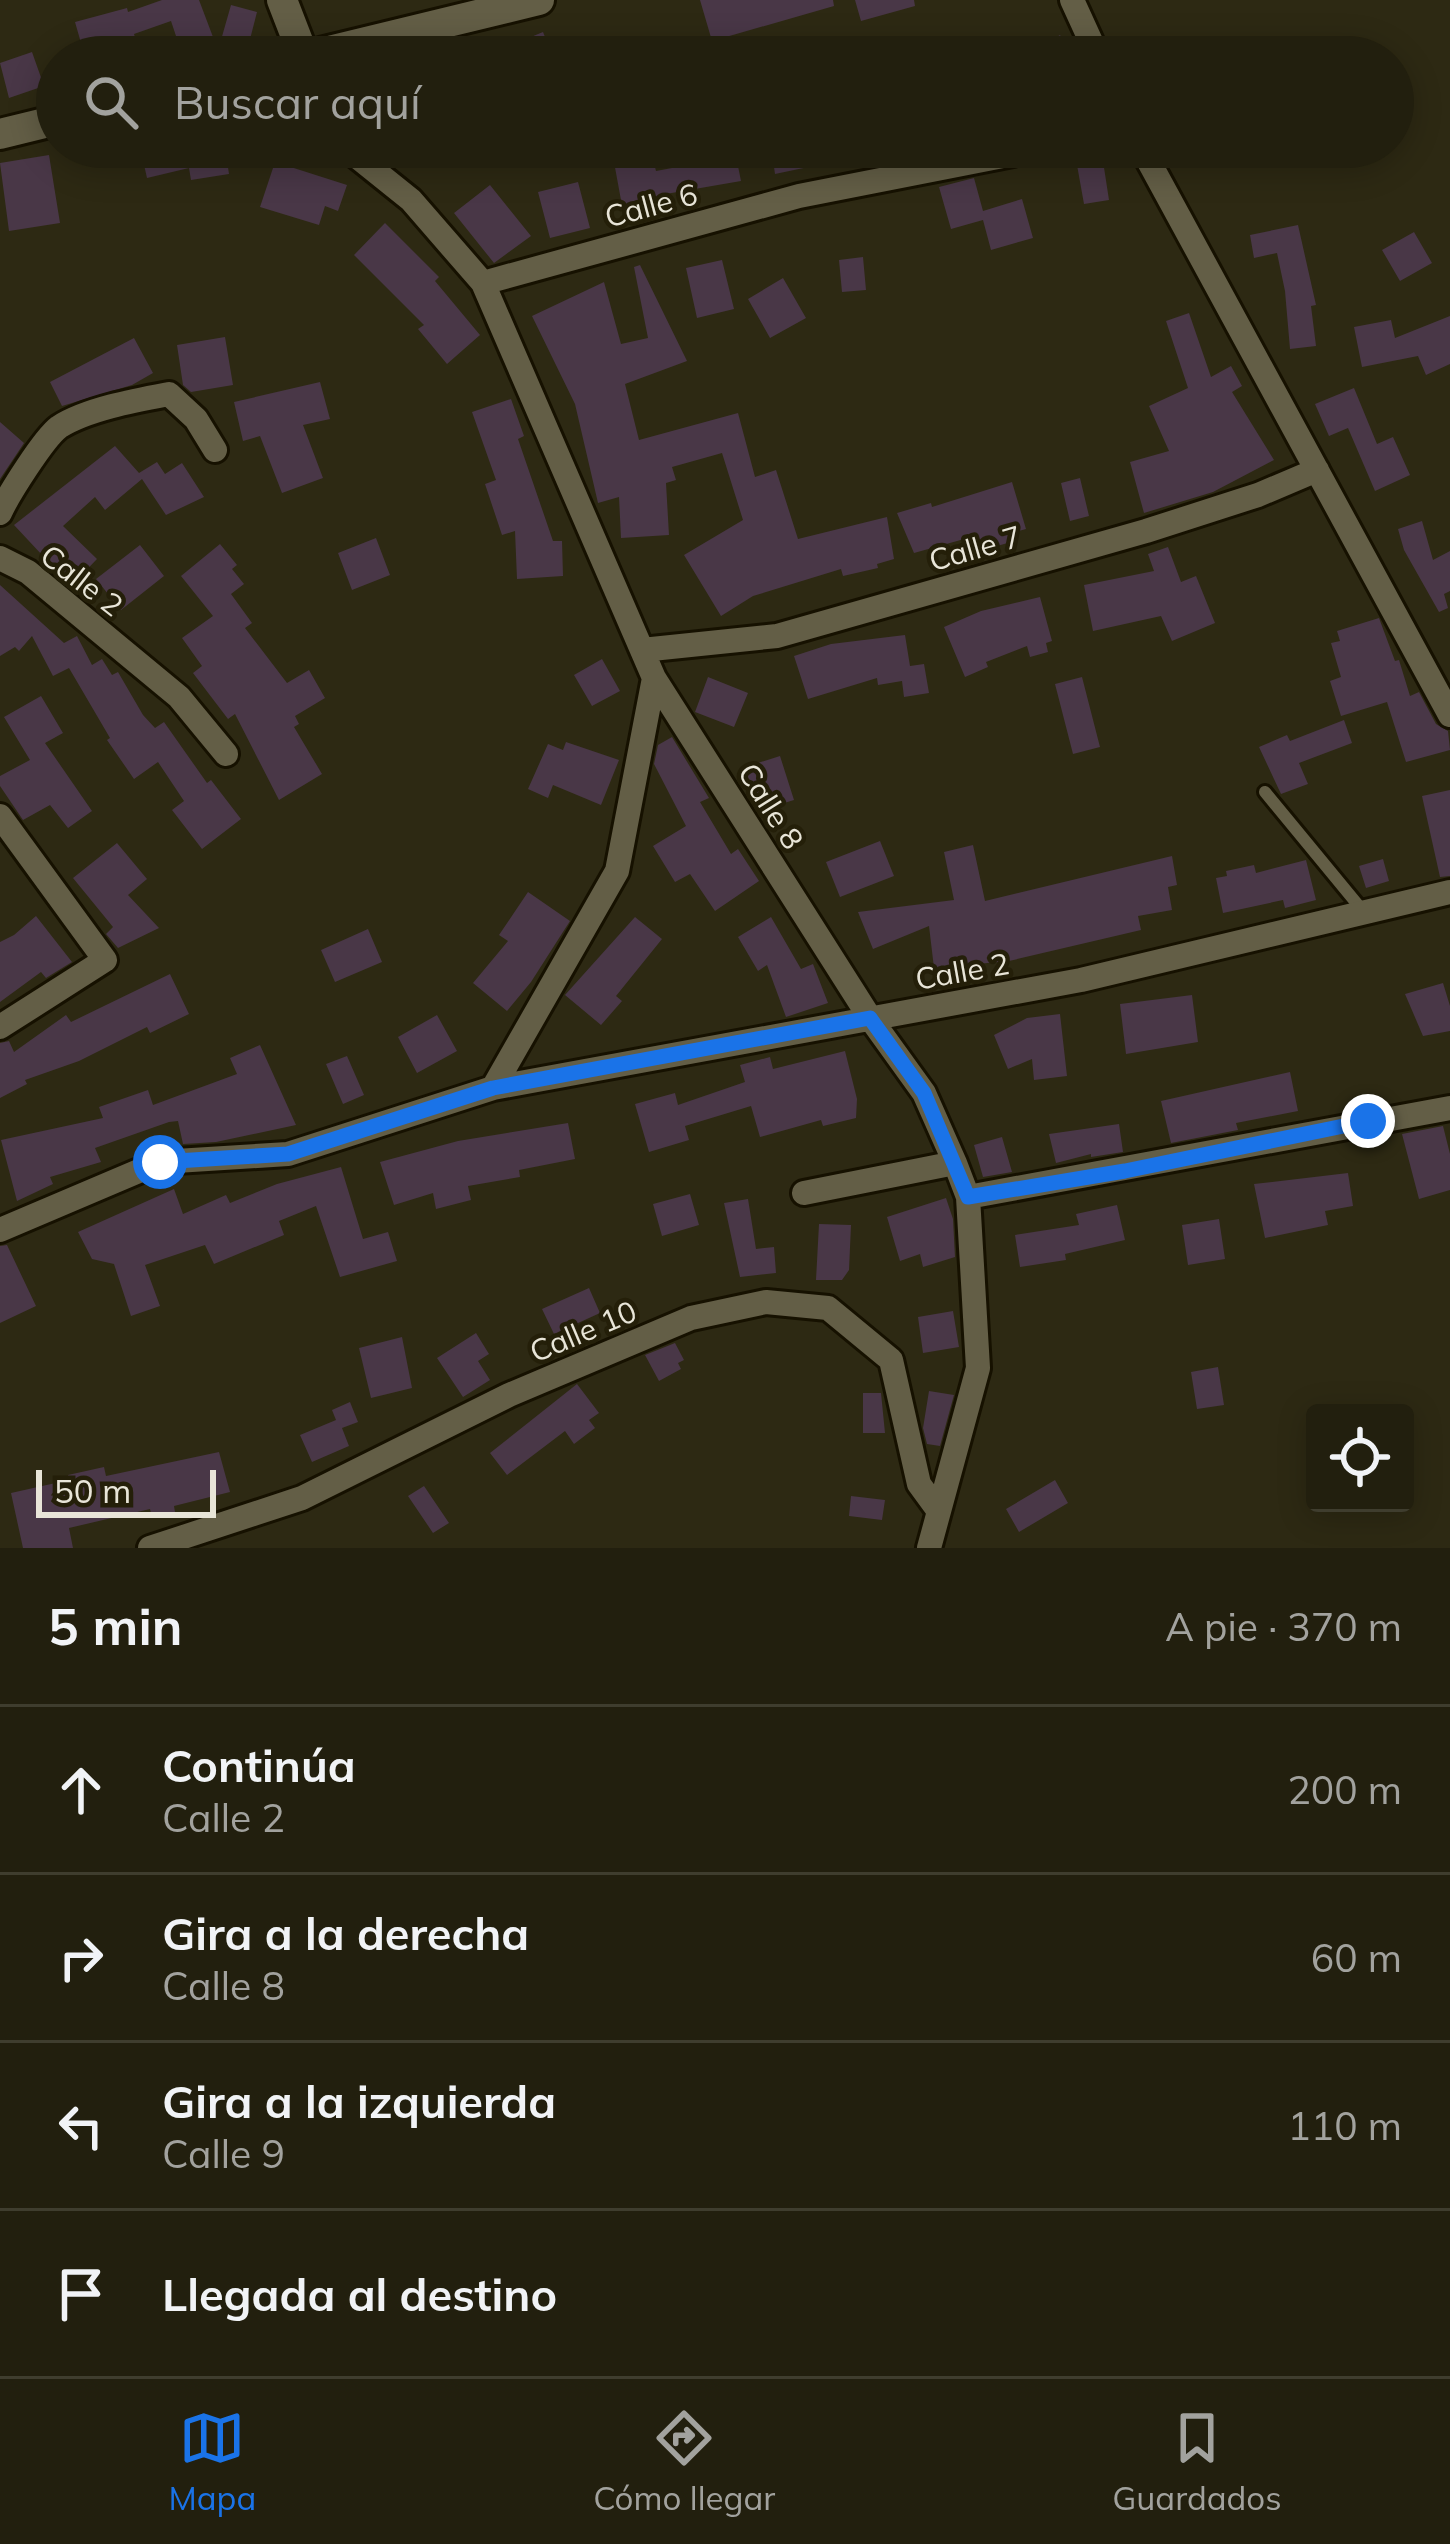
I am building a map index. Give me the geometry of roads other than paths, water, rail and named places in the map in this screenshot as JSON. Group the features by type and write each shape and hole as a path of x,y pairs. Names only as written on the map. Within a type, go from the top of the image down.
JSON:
{"street":[{"path":"282,0 296,36"},
{"path":"391,36 539,0"},
{"path":"1072,0 1088,36"},
{"path":"0,134 36,125"},
{"name":"Calle 8","path":"371,168 411,200 483,283 654,678 870,1018 924,1093 955,1163 968,1197 978,1368 929,1548"},
{"name":"Calle 6","path":"483,283 800,196 942,168"},
{"path":"1152,168 1450,716"},
{"path":"0,513 7,496 58,428 121,404 169,394 196,418 215,450"},
{"name":"Calle 7","path":"642,650 777,636 1146,531 1258,495 1316,470"},
{"name":"Calle 2","path":"0,558 28,572 179,698 226,754"},
{"path":"493,1088 617,871 654,678"},
{"path":"0,816 105,960 0,1027"},
{"name":"Calle 2","path":"0,1230 160,1162 288,1154 493,1088 1081,980 1450,892"},
{"path":"968,1197 1450,1108"},
{"path":"804,1193 955,1163"},
{"name":"Calle 10","path":"150,1548 302,1498 508,1395 691,1318 766,1302 828,1308 891,1360 919,1484 938,1510"}],"lane":[{"path":"1265,791 1364,912"}]}
